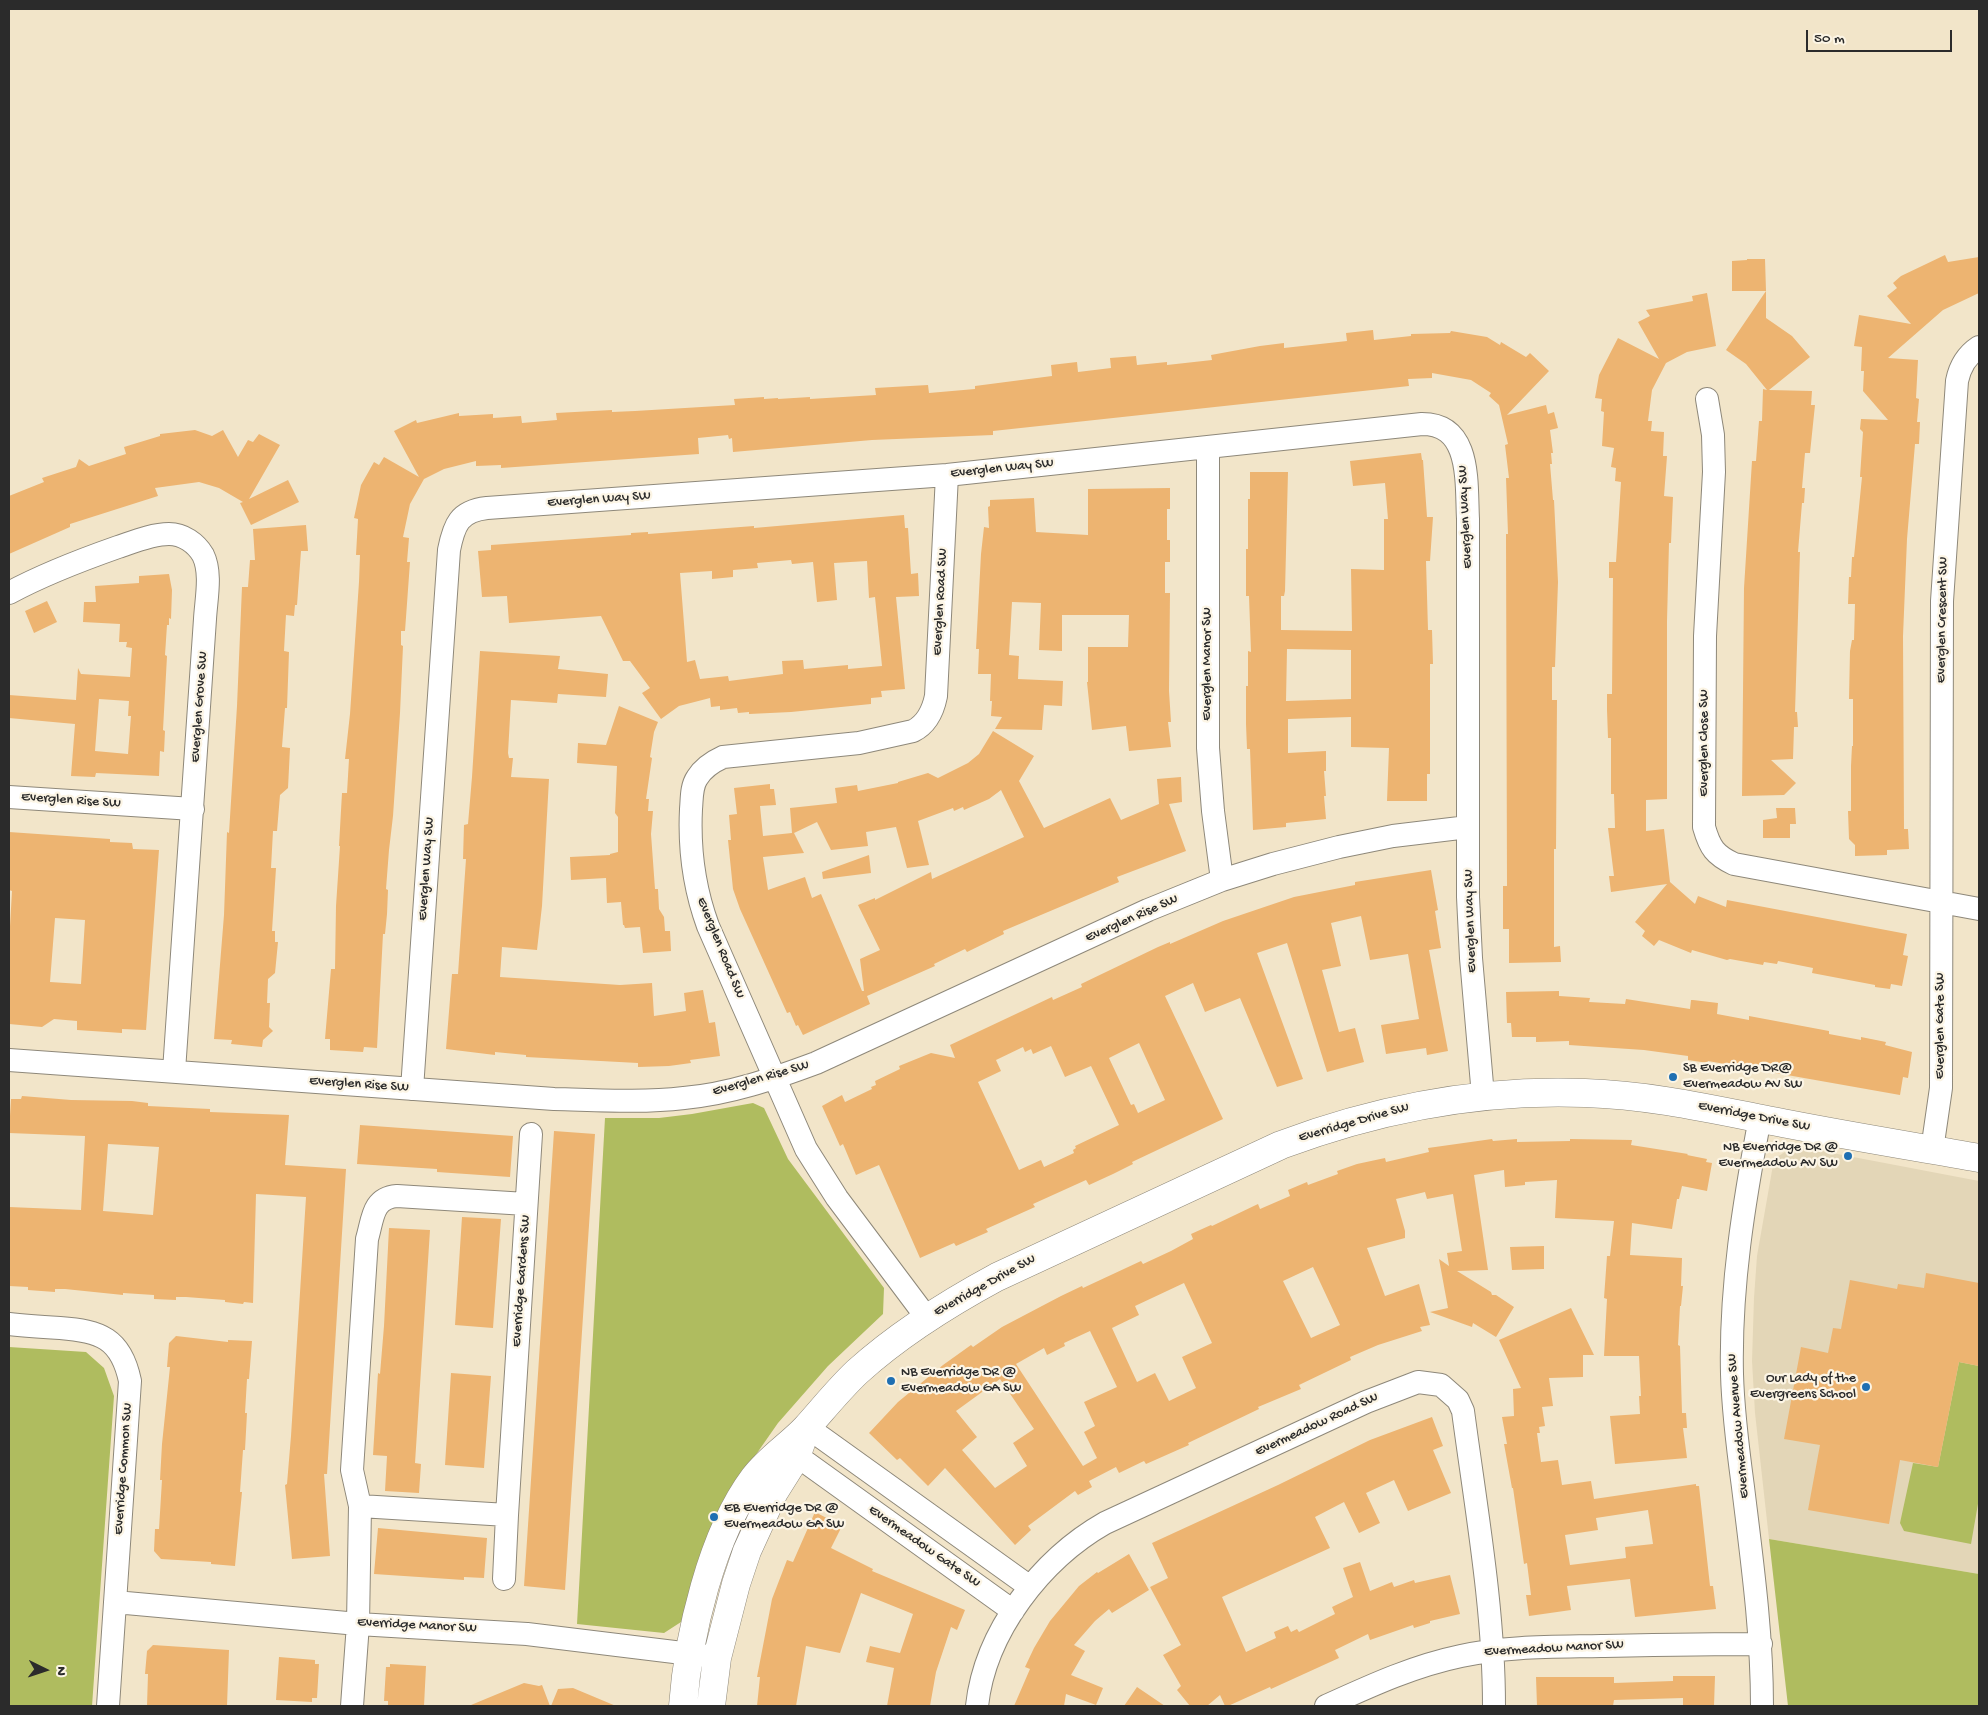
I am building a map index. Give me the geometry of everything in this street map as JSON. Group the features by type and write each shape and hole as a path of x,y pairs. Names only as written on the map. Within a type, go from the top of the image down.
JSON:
{"street":[{"name":"Everglen Crescent SW","path":"1942,902 1942,601 1949,487 1958,372 1964,361 1979,347"},
{"name":"Everglen Close SW","path":"1708,398 1713,435 1714,472 1705,636 1704,828 1710,844 1717,854 1734,864 1979,909"},
{"name":"Everglen Way SW","path":"412,1089 448,550 458,522 467,514 477,509 487,508 947,475 1208,446 1432,424 1443,428 1456,440 1463,459 1468,519 1468,827 1471,958 1483,1096"},
{"name":"Everglen Manor SW","path":"1208,446 1208,748 1213,812 1222,880"},
{"name":"Everglen Road SW","path":"927,1318 862,1233 806,1149 721,959 699,901 690,833 692,791 696,780 705,767 723,757 859,743 912,731 924,723 934,707 936,696 947,475"},
{"name":"Everglen Grove SW","path":"9,592 62,568 161,534 180,535 196,546 207,565 193,809 174,1071"},
{"name":"Everglen Rise SW","path":"9,797 193,809"},
{"name":"Everglen Rise SW","path":"9,1060 554,1099 643,1100 684,1098 721,1093 775,1078 816,1063 894,1029 1148,910 1222,880 1273,864 1348,845 1393,836 1468,827"},
{"name":"Everglen Gate SW","path":"1932,1150 1941,1088 1942,902"},
{"name":"Everridge Drive SW","path":"711,1706 724,1622 747,1551 791,1453 807,1427 856,1373 887,1346 927,1318 953,1301 1005,1273 1282,1145 1326,1128 1380,1113 1441,1100 1533,1092 1586,1093 1659,1100 1979,1158"},
{"name":"Evermeadow Avenue SW","path":"1760,1118 1738,1254 1732,1334 1732,1374 1738,1445 1761,1644 1762,1706"},
{"path":"526,1204 531,1134"},
{"name":"Everridge Gardens SW","path":"352,1706 358,1624 360,1506 352,1470 367,1239 376,1205 386,1197 526,1204 504,1579"},
{"name":"Everridge Common SW","path":"9,1324 87,1330 110,1341 126,1364 130,1381 108,1706"},
{"name":"Evermeadow Road SW","path":"977,1706 981,1682 995,1644 1013,1611 1030,1587 1068,1548 1105,1522 1366,1402 1418,1382 1441,1385 1458,1400 1463,1411 1493,1650 1494,1706"},
{"name":"Evermeadow Gate SW","path":"807,1427 1030,1587"},
{"name":"Everridge Drive SW","path":"683,1706 699,1606 729,1523 754,1479 791,1453"},
{"name":"Evermeadow Gate SW","path":"791,1453 1013,1611"},
{"path":"360,1506 507,1515"},
{"name":"Everridge Manor SW","path":"115,1602 358,1624 517,1633 690,1653 717,1658"},
{"name":"Evermeadow Manor SW","path":"1326,1706 1383,1680 1425,1665 1493,1650 1567,1646 1761,1644"}],"shaded area":[{"name":"Our Lady of the Evergreens School","path":"1806,1148 1979,1181 1979,1574 1769,1539 1755,1413 1752,1361 1757,1256 1773,1165 1777,1157 1785,1152"}],"green space":[{"path":"753,1103 764,1108 788,1159 884,1288 883,1314 828,1366 778,1423 734,1486 708,1543 681,1622 664,1633 577,1624 605,1118 659,1118"},
{"path":"9,1347 86,1352 104,1368 114,1396 92,1706 9,1706"},
{"path":"1959,1362 1979,1366 1979,1498 1971,1544 1904,1531 1900,1523 1913,1463 1938,1467"},
{"path":"1769,1539 1979,1574 1979,1706 1788,1706"}],"building":[{"path":"1945,255 1948,262 1979,257 1979,293 1943,310 1888,358 1918,360 1916,398 1919,399 1917,422 1920,422 1919,444 1915,444 1907,539 1903,636 1904,829 1908,829 1909,849 1887,850 1887,855 1855,856 1855,845 1849,839 1848,811 1851,811 1853,746 1853,699 1849,699 1850,651 1852,640 1854,640 1855,604 1848,604 1849,577 1851,577 1852,557 1854,557 1862,477 1860,477 1863,432 1860,429 1861,419 1888,420 1863,391 1864,371 1861,371 1862,347 1854,346 1859,315 1911,324 1887,296 1897,288 1893,283 1901,276"},
{"path":"1765,259 1766,291 1732,291 1732,261"},
{"path":"1766,291 1766,318 1792,336 1810,357 1769,390 1812,391 1811,405 1815,405 1810,453 1805,453 1802,488 1805,488 1804,503 1802,503 1798,552 1800,552 1795,712 1797,712 1798,727 1794,727 1793,759 1771,760 1796,783 1784,795 1742,796 1744,588 1752,461 1756,461 1759,421 1762,421 1763,389 1767,390 1746,364 1726,350"},
{"path":"1707,293 1716,346 1687,352 1666,363 1652,390 1648,421 1652,421 1651,431 1664,432 1663,456 1667,456 1664,496 1673,497 1671,543 1669,543 1667,621 1667,799 1646,800 1646,831 1664,829 1670,882 1695,904 1698,896 1726,907 1727,900 1907,934 1903,955 1908,956 1902,986 1891,984 1890,989 1875,987 1875,985 1812,973 1813,968 1778,961 1777,964 1764,962 1763,965 1727,960 1692,950 1691,953 1659,940 1654,946 1642,936 1645,931 1635,922 1667,884 1611,892 1609,876 1614,876 1608,828 1615,828 1614,794 1611,794 1611,738 1608,738 1607,710 1607,694 1612,694 1613,578 1609,578 1609,562 1616,562 1621,482 1615,481 1616,468 1611,467 1614,448 1602,446 1604,412 1601,411 1602,399 1595,398 1599,375 1618,338 1659,359 1638,322 1650,316 1646,310 1693,301 1692,296"},
{"path":"1373,330 1374,340 1411,336 1411,334 1450,333 1451,331 1487,337 1500,345 1501,342 1526,357 1530,353 1549,371 1507,415 1546,405 1548,414 1554,412 1558,428 1550,430 1553,453 1551,453 1552,464 1550,464 1554,500 1558,582 1555,667 1552,667 1552,700 1557,700 1554,947 1560,946 1561,962 1509,963 1509,929 1503,929 1503,886 1507,886 1506,534 1508,534 1506,478 1509,478 1505,445 1508,444 1499,405 1489,396 1491,393 1471,380 1432,373 1432,378 1408,379 1409,386 993,431 993,435 872,440 733,452 732,438 729,439 728,435 698,438 699,454 501,468 501,465 476,466 476,461 444,469 424,479 410,504 403,537 409,538 407,562 410,562 405,631 401,631 401,645 403,646 400,713 386,889 388,890 387,914 385,934 383,934 377,1048 364,1047 363,1052 330,1050 330,1039 325,1039 331,969 335,969 336,906 342,793 347,793 349,759 345,759 359,582 360,555 356,555 358,519 354,518 361,485 374,462 379,465 384,457 419,477 394,431 416,420 417,423 459,413 459,416 493,414 493,418 521,416 522,423 557,420 556,413 612,410 612,412 635,411 735,405 734,399 764,397 764,399 778,399 810,397 810,399 876,395 875,388 928,385 929,393 975,389 975,386 1052,376 1051,365 1077,362 1078,372 1111,368 1110,358 1136,356 1137,365 1167,362 1167,365 1212,360 1211,355 1260,346 1284,343 1284,348 1347,341 1346,333"},
{"path":"195,430 212,436 223,430 238,457 248,440 253,442 259,434 280,445 249,499 288,480 299,502 251,525 240,503 243,502 219,488 199,482 155,488 158,496 70,524 70,527 9,554 9,496 44,482 42,478 76,467 79,459 89,466 126,454 124,447 160,436 160,434"},
{"path":"1421,453 1423,460 1427,517 1433,517 1430,561 1426,561 1428,630 1432,630 1433,664 1430,664 1430,774 1427,774 1427,801 1387,801 1389,748 1351,747 1351,717 1288,719 1288,753 1326,751 1326,771 1324,771 1326,796 1324,796 1326,819 1286,823 1286,827 1253,830 1250,749 1247,749 1246,724 1248,651 1251,652 1249,596 1246,596 1246,549 1248,549 1250,472 1288,472 1285,591 1284,596 1281,596 1281,630 1352,631 1351,569 1384,570 1384,519 1388,519 1385,483 1353,486 1350,461","holes":["1287,649 1351,650 1351,699 1286,701"]},
{"path":"1170,488 1170,509 1167,509 1167,540 1170,540 1170,562 1165,562 1165,593 1170,593 1169,691 1171,722 1168,722 1171,747 1129,751 1126,726 1092,730 1087,682 1088,647 1128,647 1129,615 1062,615 1062,651 1039,650 1041,603 1012,602 1009,655 1019,656 1018,679 1063,681 1062,706 1044,705 1042,730 995,729 1002,717 991,716 991,674 978,674 979,649 976,649 981,554 984,527 989,528 988,507 990,506 990,500 1034,498 1036,532 1088,535 1088,489"},
{"path":"904,515 905,528 908,528 911,574 918,573 919,596 896,597 905,689 881,691 882,697 871,698 871,704 749,714 749,712 738,713 737,708 720,710 720,706 711,707 710,698 679,706 661,719 642,693 650,688 630,661 623,661 601,616 509,623 507,596 482,597 478,551 491,550 491,545 631,535 631,533 648,532 648,534 754,526 754,528","holes":["791,560 792,564 813,562 817,602 837,600 834,563 867,561 869,598 875,597 882,666 848,669 848,665 804,669 803,660 782,661 783,674 729,681 728,676 700,679 695,660 687,662 680,573 712,571 712,579 733,577 733,570 758,568 757,563"]},
{"path":"306,525 308,551 301,551 297,605 295,605 294,616 286,615 284,651 289,652 287,708 285,708 282,747 290,748 288,788 280,795 277,831 273,831 271,868 276,868 272,931 275,931 275,942 278,942 275,973 268,979 267,1003 270,1003 269,1027 273,1031 263,1040 262,1047 231,1044 232,1040 214,1039 237,706 242,587 248,587 250,560 255,560 253,529"},
{"path":"169,574 172,590 171,619 169,618 169,625 167,625 165,655 167,656 163,730 165,731 164,752 160,751 159,776 96,773 95,777 71,776 75,724 9,718 9,695 76,700 78,668 81,674 130,677 132,648 126,647 127,642 119,642 120,624 83,622 84,602 96,602 95,586 139,583 139,576","holes":["99,699 129,701 128,716 131,716 128,754 95,751"]},
{"path":"47,601 57,622 34,633 25,611"},
{"path":"480,651 560,656 558,669 608,674 606,697 558,694 557,703 511,700 508,753 509,758 513,758 511,777 549,779 542,906 537,950 502,947 500,977 620,985 652,983 654,1016 686,1011 684,993 703,990 709,1023 715,1022 720,1056 690,1060 691,1063 669,1066 638,1067 638,1063 526,1057 526,1055 495,1052 495,1055 446,1049 452,974 458,974 466,859 463,859 464,825 468,824"},
{"path":"619,706 658,722 654,732 650,757 652,758 646,799 649,799 648,811 653,811 651,834 655,889 658,889 659,909 664,917 665,931 670,931 671,951 643,953 640,927 625,928 623,925 621,902 607,903 606,878 571,880 570,857 610,855 618,852 618,817 615,813 617,766 577,763 578,743 606,745"},
{"path":"993,731 1034,756 1019,781 1044,828 1110,798 1121,820 1159,804 1157,779 1181,777 1182,802 1169,804 1186,851 1117,877 1119,882 1003,931 1004,934 967,952 965,949 934,964 935,966 867,996 870,1004 803,1035 798,1025 796,1026 790,1012 787,1013 740,909 733,889 728,840 731,840 729,815 737,814 734,788 770,784 770,789 774,789 776,805 760,806 763,836 792,833 790,808 837,803 835,788 857,785 858,791 898,783 928,773 938,778 968,763 979,754","holes":["1001,790 1024,837 932,879 931,872 875,900 875,898 858,905 880,950 860,959 864,991 862,991 821,894 812,898 805,877 768,890 763,857 804,853 794,833 817,822 831,850 868,846 866,832 896,827 907,868 929,865 918,821 953,808 954,811 963,807 964,810 989,799"]},
{"path":"1776,808 1795,808 1796,824 1790,824 1790,838 1763,838 1763,820 1777,818"},
{"path":"9,832 110,839 110,842 132,843 133,849 159,850 146,1030 122,1029 122,1033 77,1030 77,1021 54,1019 42,1027 9,1024 9,944 12,891 9,890","holes":["55,918 85,920 81,984 50,982"]},
{"path":"869,855 871,873 823,879 822,872"},
{"path":"1431,870 1438,910 1435,911 1441,948 1429,950 1448,1051 1427,1055 1426,1048 1386,1054 1381,1025 1419,1019 1408,954 1370,960 1361,916 1331,923 1341,966 1322,970 1339,1032 1355,1028 1364,1062 1327,1072 1287,943 1257,953 1303,1079 1277,1087 1240,998 1205,1012 1193,983 1165,996 1223,1119 1132,1162 1133,1164 1089,1185 1086,1180 1033,1204 1035,1207 986,1229 988,1232 956,1246 954,1243 920,1258 879,1165 856,1175 843,1144 840,1146 822,1106 842,1095 845,1102 872,1089 871,1087 876,1085 875,1081 900,1069 899,1066 931,1053 955,1058 950,1045 1052,997 1053,1000 1082,987 1081,984 1170,942 1170,944 1223,921 1294,897 1355,885 1355,882","holes":["1139,1043 1165,1100 1138,1113 1134,1104 1131,1105 1109,1058","1051,1046 1065,1077 1091,1066 1119,1125 1075,1146 1074,1153 1044,1167 1041,1160 1019,1170 978,1082 1001,1071 996,1060 1023,1047 1025,1052 1031,1049 1033,1054"]},
{"path":"1559,991 1559,996 1590,998 1589,1002 1625,1004 1626,999 1690,1009 1691,1000 1718,1003 1717,1014 1749,1020 1749,1016 1829,1031 1829,1034 1886,1042 1885,1045 1912,1052 1908,1078 1903,1077 1900,1095 1708,1061 1708,1063 1688,1060 1688,1056 1644,1050 1569,1045 1569,1041 1536,1042 1536,1037 1512,1037 1511,1023 1507,1023 1506,992"},
{"path":"22,1096 71,1100 132,1101 148,1103 148,1106 210,1109 210,1112 289,1115 285,1165 346,1169 327,1474 324,1474 330,1556 292,1559 285,1485 287,1484 291,1436 306,1197 256,1194 253,1303 244,1302 243,1304 225,1302 225,1300 186,1297 176,1297 176,1300 154,1299 154,1295 123,1293 123,1295 65,1289 55,1289 55,1292 28,1290 28,1287 9,1286 9,1207 81,1210 85,1136 9,1133 11,1099 21,1099","holes":["108,1144 159,1147 153,1215 103,1211"]},
{"path":"360,1125 513,1136 510,1177 437,1172 437,1169 357,1164"},
{"path":"554,1131 595,1134 565,1590 524,1586"},
{"path":"1492,1139 1493,1141 1517,1139 1517,1142 1570,1141 1570,1139 1632,1140 1631,1145 1688,1154 1707,1159 1706,1162 1712,1163 1707,1191 1682,1186 1679,1199 1677,1199 1672,1229 1632,1223 1630,1255 1682,1258 1681,1286 1683,1286 1678,1345 1680,1346 1682,1413 1686,1413 1687,1428 1683,1428 1687,1458 1615,1464 1610,1416 1640,1414 1639,1396 1641,1396 1639,1356 1604,1356 1607,1299 1604,1298 1607,1256 1610,1256 1614,1221 1555,1218 1557,1180 1525,1182 1525,1185 1505,1187 1504,1170 1474,1175 1488,1270 1457,1271 1491,1292 1492,1295 1496,1295 1514,1307 1496,1337 1473,1323 1472,1327 1430,1312 1448,1308 1439,1259 1449,1266 1447,1253 1462,1251 1453,1194 1427,1199 1425,1192 1396,1199 1405,1231 1405,1238 1367,1248 1385,1296 1419,1284 1430,1325 1420,1327 1422,1331 1378,1345 1350,1357 1351,1360 1299,1385 1301,1389 1258,1407 1259,1409 1188,1443 1189,1445 1146,1464 1144,1461 1119,1473 1116,1467 1089,1481 1092,1487 1078,1495 1075,1491 1028,1526 1031,1530 1015,1545 945,1468 928,1486 900,1458 897,1460 869,1433 898,1402 971,1345 973,1347 1002,1327 1061,1296 1141,1261 1143,1264 1171,1251 1193,1239 1191,1234 1258,1204 1260,1209 1290,1196 1288,1190 1307,1182 1308,1185 1338,1174 1337,1171 1357,1164 1385,1158 1386,1162 1429,1152 1428,1148","holes":["1313,1267 1340,1325 1311,1338 1283,1281","1184,1283 1212,1343 1182,1357 1196,1388 1169,1401 1155,1373 1137,1382 1112,1328 1139,1315 1135,1306","1090,1331 1117,1387 1084,1402 1095,1426 1084,1432 1097,1458 1083,1466 1016,1364 1044,1348 1047,1355 1065,1346 1064,1343","1000,1379 1034,1429 1013,1443 1027,1466 995,1488 962,1450 977,1437 956,1411"]},
{"path":"462,1217 501,1219 493,1328 455,1325"},
{"path":"389,1228 430,1230 415,1463 421,1464 419,1493 385,1491 387,1456 373,1455 378,1373 380,1374 384,1326"},
{"path":"1544,1246 1544,1269 1512,1270 1510,1247"},
{"path":"1926,1273 1979,1283 1979,1366 1959,1362 1938,1467 1900,1460 1889,1524 1808,1510 1820,1445 1784,1439 1801,1347 1828,1353 1833,1328 1841,1329 1850,1280 1897,1289 1898,1284 1924,1288"},
{"path":"1571,1308 1594,1355 1583,1355 1583,1377 1549,1378 1553,1406 1542,1407 1545,1426 1539,1427 1540,1433 1537,1433 1541,1462 1558,1460 1562,1485 1591,1481 1594,1499 1696,1484 1696,1486 1699,1486 1710,1586 1713,1586 1716,1609 1635,1617 1630,1579 1567,1586 1571,1610 1529,1616 1526,1595 1531,1595 1527,1563 1524,1564 1513,1488 1504,1444 1507,1444 1502,1417 1514,1416 1513,1389 1521,1388 1499,1340","holes":["1648,1510 1653,1544 1625,1547 1626,1558 1570,1565 1565,1535 1598,1530 1596,1518"]},
{"path":"176,1336 228,1342 228,1340 252,1341 249,1379 247,1379 245,1450 243,1450 240,1492 242,1492 235,1566 211,1564 211,1562 161,1559 154,1551 155,1529 159,1529 162,1444 170,1367 167,1367 169,1343"},
{"path":"451,1373 491,1376 484,1468 445,1465"},
{"path":"1432,1417 1443,1446 1433,1450 1451,1493 1408,1511 1394,1480 1366,1493 1380,1523 1359,1533 1344,1502 1315,1517 1330,1548 1222,1597 1246,1652 1276,1638 1274,1632 1288,1626 1291,1632 1297,1629 1299,1632 1335,1614 1332,1607 1353,1597 1343,1568 1360,1562 1370,1591 1392,1582 1394,1587 1414,1580 1415,1583 1450,1575 1460,1614 1430,1621 1430,1623 1414,1628 1413,1625 1370,1640 1368,1634 1335,1650 1339,1658 1228,1706 1225,1706 1220,1695 1207,1706 1190,1706 1177,1690 1181,1686 1163,1655 1181,1645 1150,1587 1168,1578 1152,1543 1370,1440"},
{"path":"815,1512 842,1526 831,1548 873,1569 872,1571 965,1610 957,1630 951,1627 936,1672 930,1706 887,1706 894,1668 866,1662 870,1646 900,1653 913,1614 861,1593 840,1653 806,1646 796,1706 757,1706 760,1677 757,1677 772,1599 787,1560 793,1562"},
{"path":"378,1528 487,1538 484,1578 464,1577 464,1580 374,1574"},
{"path":"1129,1554 1149,1590 1112,1613 1109,1609 1095,1621 1074,1645 1085,1651 1071,1675 1103,1688 1096,1705 1066,1694 1064,1706 1014,1706 1030,1669 1025,1667 1050,1621 1079,1586 1097,1572"},
{"path":"153,1645 229,1650 227,1706 147,1706 148,1674 145,1674 147,1651"},
{"path":"279,1657 315,1660 315,1664 319,1664 317,1698 312,1698 312,1702 276,1700"},
{"path":"390,1664 426,1666 424,1706 388,1706 388,1701 384,1701 386,1667 390,1667"},
{"path":"1673,1676 1715,1676 1714,1706 1683,1706 1683,1698 1614,1700 1613,1706 1537,1706 1536,1677 1614,1677 1614,1683 1673,1681"},
{"path":"524,1683 542,1685 550,1706 471,1706 471,1705"},
{"path":"1137,1687 1165,1706 1124,1706"},
{"path":"573,1688 616,1706 551,1706 558,1689"}],"place":[{"name":"SB Everridge DR@ Evermeadow AV SW","path":"1673,1077"},
{"name":"NB Everridge DR @ Evermeadow AV SW","path":"1848,1156"},
{"name":"NB Everridge DR @ Evermeadow GA SW","path":"891,1381"},
{"name":"Our Lady of the Evergreens School","path":"1866,1387"},
{"name":"EB Everridge DR @ Evermeadow GA SW","path":"714,1517"}]}
